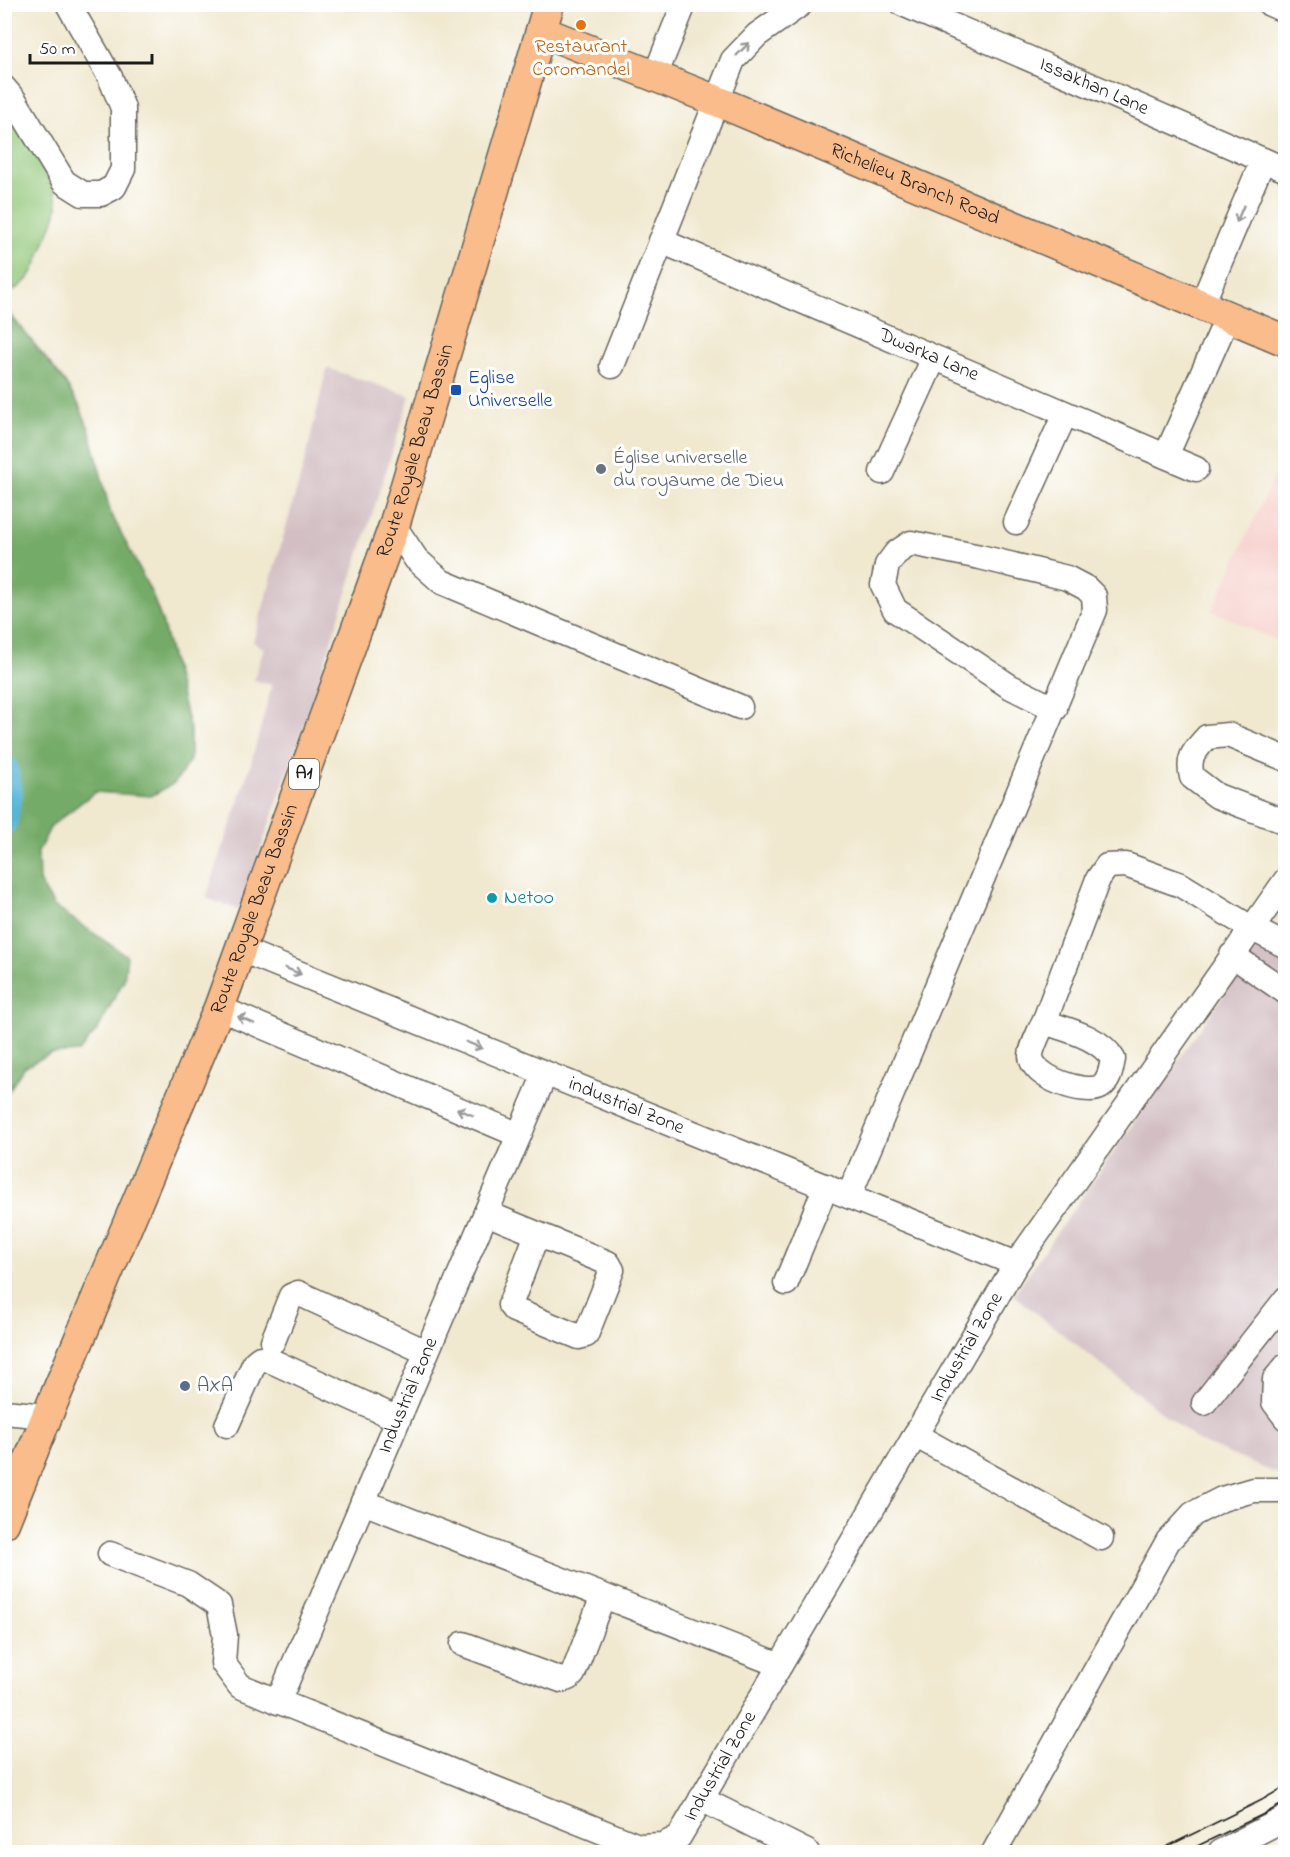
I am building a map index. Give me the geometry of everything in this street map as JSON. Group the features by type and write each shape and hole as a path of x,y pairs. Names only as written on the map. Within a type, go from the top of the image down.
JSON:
{"main road":[{"name":"Richelieu Branch Road","path":"545,18 655,76 1286,340"},
{"name":"Route Royale Beau Bassin","path":"4,1523 219,1008 394,526 545,18"}],"street":[{"path":"4,88 15,101 64,182 83,194 101,194 114,187 123,169 123,108 110,77 68,4"},
{"path":"655,76 684,4"},
{"path":"612,366 733,60 757,35 801,4"},
{"name":"Issakhan Lane","path":"903,4 1278,162"},
{"path":"1270,4 1286,11"},
{"path":"1166,456 1215,310 1278,162"},
{"name":"Dwarka Lane","path":"661,241 1196,469"},
{"path":"882,472 934,358"},
{"path":"1016,522 1065,414"},
{"path":"394,526 416,559 442,582 740,707"},
{"path":"849,1197 1055,708 1095,610 1094,596 1086,588 1067,578 911,543 896,553 887,565 883,585 895,610 1009,686 1055,708"},
{"path":"1286,759 1228,735 1207,737 1193,753 1189,765 1192,777 1217,796 1286,822"},
{"path":"1044,1022 1098,879 1107,866 1125,865 1181,885 1251,928 1286,946"},
{"name":"Industrial Zone","path":"545,1074 278,1702 638,1846 663,1845 679,1837 1016,1264 1286,880"},
{"name":"industrial Zone","path":"239,949 1016,1264"},
{"path":"1232,955 1286,992"},
{"path":"219,1008 519,1135"},
{"path":"786,1283 826,1186"},
{"path":"486,1213 608,1263 612,1270 586,1335 579,1337 514,1310 510,1305 537,1234"},
{"path":"273,1341 291,1296 298,1293 426,1352"},
{"path":"1204,1403 1286,1299"},
{"path":"226,1425 255,1362 260,1358 267,1359 398,1419"},
{"path":"1286,1366 1275,1379 1274,1402 1286,1418"},
{"path":"4,1412 47,1416"},
{"path":"915,1435 1101,1538"},
{"path":"993,1852 1168,1541 1193,1514 1222,1499 1253,1490 1286,1490"},
{"path":"363,1502 780,1665"},
{"path":"110,1554 188,1584 219,1605 225,1635 223,1663 240,1686 278,1702"},
{"path":"463,1644 561,1680 569,1678 573,1674 603,1596"},
{"path":"701,1799 807,1852"},
{"path":"1220,1852 1286,1818"}],"shaded area":[{"path":"327,368 410,396 308,714 239,910 206,898 250,767 272,685 254,680 264,648 253,642 305,461"},
{"path":"1285,453 1285,644 1212,611"},
{"path":"1268,932 1285,941 1285,1477 1198,1441 1013,1295"}],"green space":[{"path":"4,109 45,172 52,186 57,207 35,267 28,278 12,291 4,288"},
{"path":"5,308 64,381 79,405 90,431 110,511 152,594 162,621 190,729 190,760 175,783 151,796 95,792 51,826 38,852 39,881 54,906 127,956 124,980 98,1029 79,1052 50,1054 24,1067 5,1097"}],"waterway":[{"path":"4,768 9,794 4,821"}],"tram line":[{"path":"1156,1852 1286,1786"},
{"path":"1185,1852 1286,1802"}],"place":[{"name":"Restaurant Coromandel","path":"581,25"},
{"name":"Eglise Universelle","path":"456,390"},
{"name":"Église universelle du royaume de Dieu","path":"601,469"},
{"name":"Netoo","path":"492,898"},
{"name":"AXA","path":"185,1386"}]}
